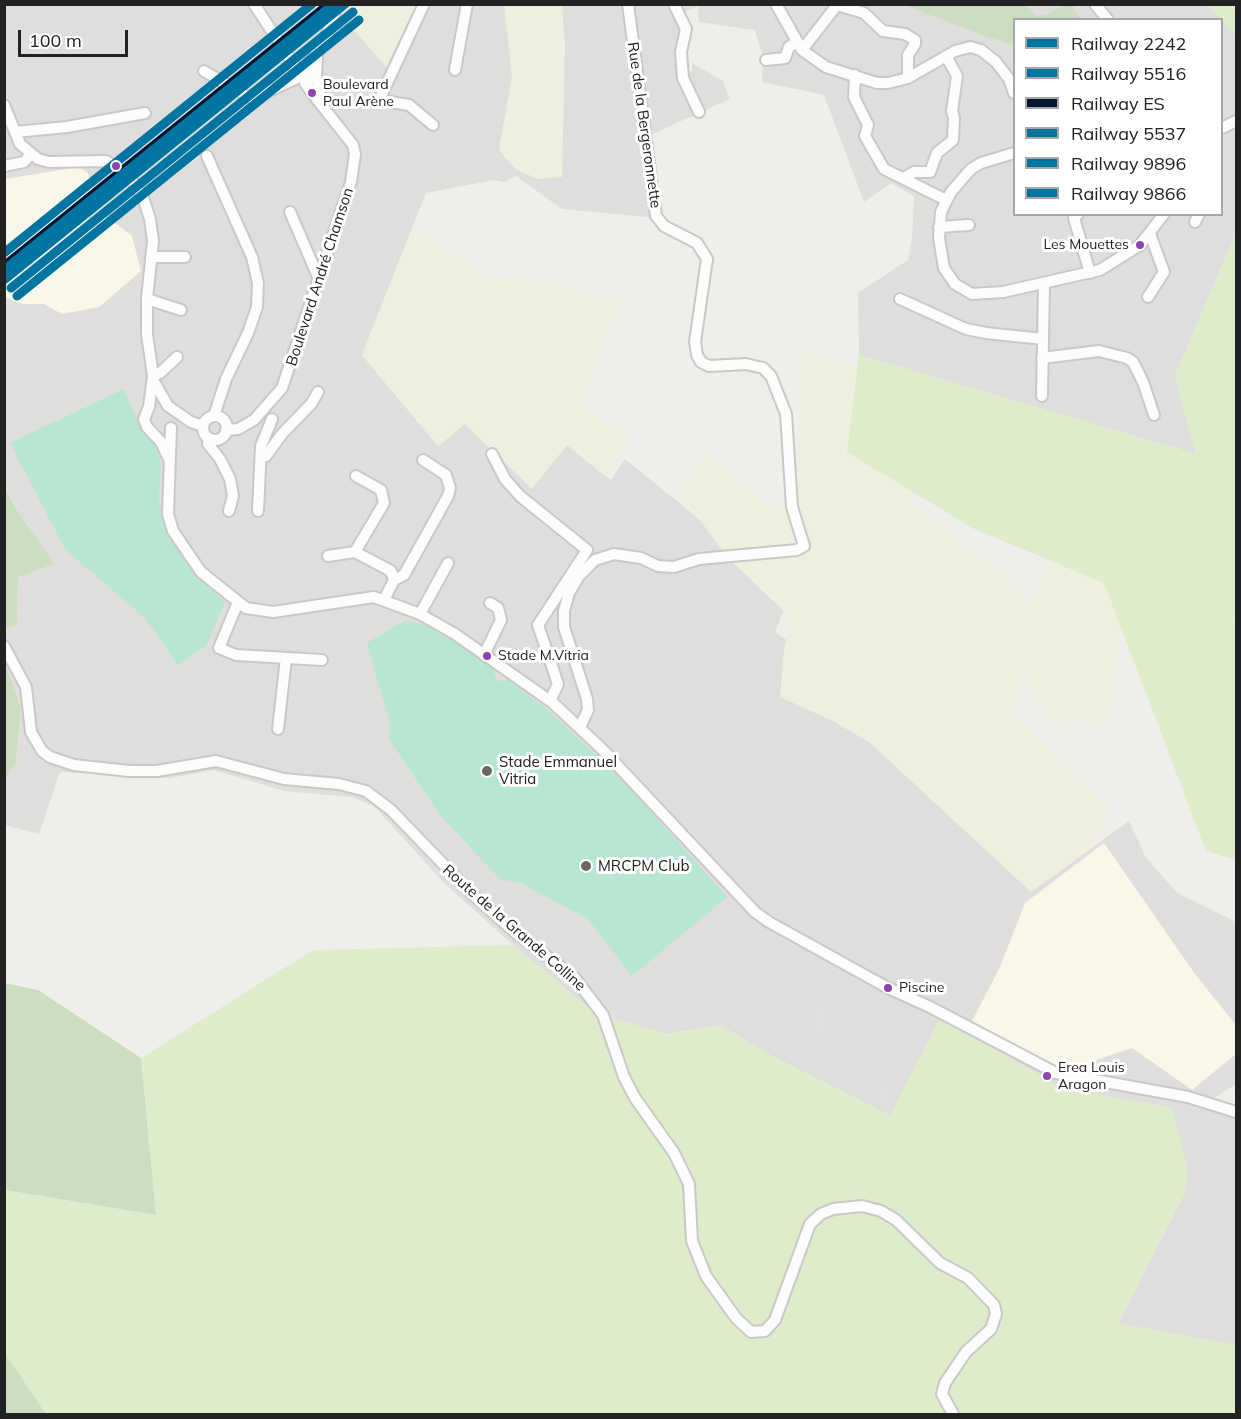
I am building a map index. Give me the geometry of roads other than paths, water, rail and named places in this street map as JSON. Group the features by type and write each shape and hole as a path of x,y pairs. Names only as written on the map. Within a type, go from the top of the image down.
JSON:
{"street":[{"path":"254,4 296,68 310,73"},
{"path":"204,71 248,97 256,97 310,73 336,15 337,4"},
{"path":"424,4 381,96 384,101 409,105 433,125"},
{"path":"455,70 468,4"},
{"name":"Rue de la Bergeronnette","path":"580,728 588,710 587,699 564,627 564,611 569,592 579,576 595,560 614,554 641,558 658,566 674,567 699,559 796,550 804,546 792,507 786,414 771,376 763,368 746,364 709,366 701,362 697,355 695,342 707,259 697,243 664,226 656,216 628,4"},
{"path":"674,4 686,29 681,52 683,78 699,112"},
{"path":"776,4 800,46 817,63 882,83 908,78 946,56 966,48 981,50 1006,74 1013,91"},
{"path":"1095,4 1106,18"},
{"path":"766,60 785,58 789,47 800,46 837,5 864,13 884,32 905,34 915,40 908,54 908,78"},
{"path":"905,177 914,172 930,172 937,153 953,140 952,111 957,76 946,56"},
{"name":"Boulevard André Chamson","path":"226,430 248,425 268,415 271,403 289,372 351,182 355,154 353,145 322,104 310,73"},
{"path":"855,75 854,97 868,125 865,136 884,169 905,177 946,200"},
{"path":"4,105 20,144 31,153 49,162 106,160 129,176 139,188 147,207 153,241 147,299 147,334 153,378 149,407 144,419 170,462"},
{"path":"15,132 67,127 145,113"},
{"path":"4,166 24,162 31,153"},
{"path":"1013,153 981,163 971,169 946,200 939,227 944,268 948,276 964,291 982,295 1090,273 1110,265 1136,248 1150,234 1163,216"},
{"path":"207,156 252,258 258,283 256,307 249,333 226,379 214,416"},
{"path":"290,212 319,279"},
{"path":"1073,217 1090,273"},
{"path":"939,227 969,225"},
{"path":"1148,297 1164,272 1150,234"},
{"path":"151,257 185,256"},
{"path":"1042,396 1044,284"},
{"path":"900,298 966,329 1043,339"},
{"path":"147,299 181,310"},
{"path":"1042,358 1099,351 1127,358 1133,362 1143,382 1154,415"},
{"path":"153,378 177,357"},
{"path":"153,378 169,407 173,425 168,514 173,531 192,563 238,602 257,612 273,612 357,598 385,598 420,614 484,654 550,701 662,811 755,912 770,922 888,988 930,1007 1056,1073 1188,1097 1236,1112"},
{"path":"261,453 266,456 282,434 311,404 318,392"},
{"path":"149,407 158,403 169,407 191,422 203,426"},
{"path":"258,511 261,446 268,415"},
{"path":"214,416 224,420 226,430 220,439 209,438 204,433 203,426 207,419 214,416"},
{"path":"154,433 164,433 173,425 191,422"},
{"path":"209,438 208,444 220,459 230,479 233,496 229,511"},
{"path":"492,454 505,479 520,496 587,550 538,625 558,684 550,701"},
{"path":"385,598 394,580 404,574 448,496 450,488 446,474 423,460"},
{"path":"355,552 384,503 381,490 356,476"},
{"path":"327,556 355,552 391,571 394,580"},
{"path":"420,614 448,563"},
{"path":"238,602 219,648 236,655 322,660"},
{"path":"484,654 501,620 498,608 490,603"},
{"name":"Route de la Grande Colline","path":"4,646 26,687 31,732 42,751 50,757 74,765 129,771 158,771 216,761 284,779 339,784 366,791 391,810 481,902 516,933 574,977 603,1015 624,1077 635,1098 674,1153 689,1184 692,1241 697,1259 715,1292 751,1332 765,1331 775,1320 810,1224 821,1214 833,1209 862,1206 881,1210 896,1220 940,1263 968,1278 994,1305 996,1314 991,1329 966,1352 945,1383 942,1394 952,1414"},
{"path":"278,729 286,658"}],"rail line":[{"name":"9866","path":"4,253 312,4"},
{"name":"ES","path":"4,266 329,4"},
{"name":"5537","path":"4,270 334,4"},
{"name":"2242","path":"4,280 345,4"},
{"name":"5516","path":"11,288 353,12"},
{"name":"9896","path":"17,296 359,20"}],"place":[{"name":"Boulevard Paul Arène","path":"312,93"},
{"name":"Les Mouettes","path":"1140,245"},
{"name":"Stade M.Vitria","path":"487,656"},
{"name":"Stade Emmanuel Vitria","path":"487,771"},
{"name":"MRCPM Club","path":"586,866"},
{"name":"Piscine","path":"888,988"},
{"name":"Erea Louis Aragon","path":"1047,1076"}]}
